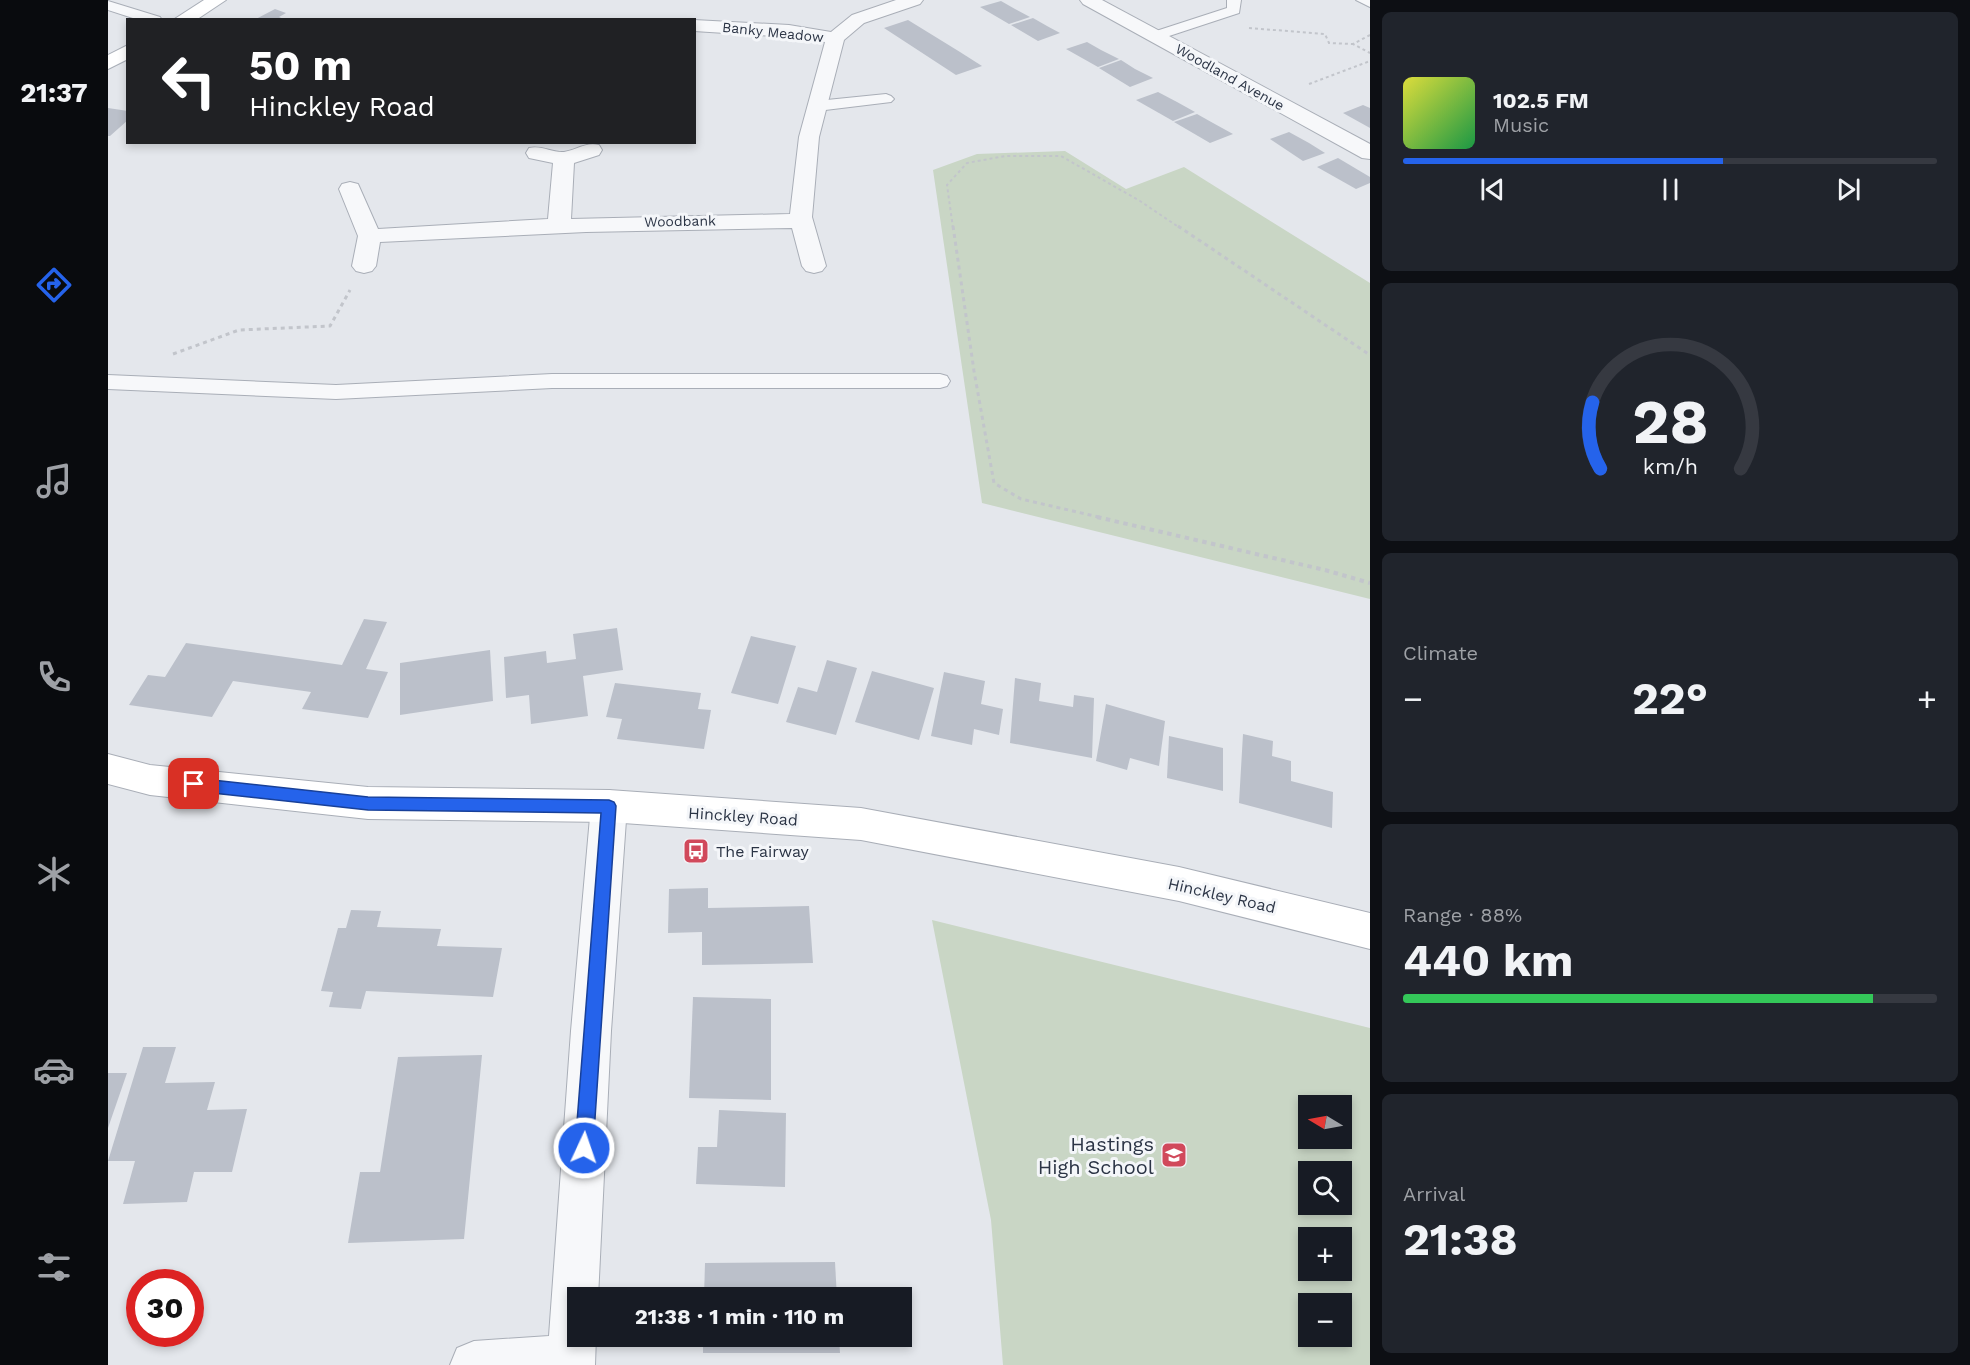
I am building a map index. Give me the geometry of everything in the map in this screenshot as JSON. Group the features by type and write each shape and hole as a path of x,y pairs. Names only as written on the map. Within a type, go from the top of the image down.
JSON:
{"main road":[{"path":"186,18 217,0"},
{"path":"108,63 126,52"},
{"name":"Hinckley Road","path":"108,769 150,780 368,803 609,806 861,824 1179,885 1370,931"}],"street":[{"name":"Banky Meadow","path":"696,26 789,31 835,38 858,19 914,0"},
{"name":"Woodland Avenue","path":"1089,0 1370,153"},
{"path":"814,266 802,221 808,137 835,38"},
{"path":"537,153 564,159 591,150"},
{"path":"559,224 564,159"},
{"path":"350,189 370,236 364,266"},
{"name":"Woodbank","path":"370,236 559,224 703,220 802,221"},
{"path":"474,1365 572,1362 591,1031 609,806"}],"lane":[{"path":"1155,36 1234,10 1234,0"},
{"path":"1363,0 1370,3"},
{"path":"108,5 149,18"},
{"path":"817,106 886,99"},
{"path":"108,382 336,392 552,381 940,381"}],"path":[{"path":"1223,14 1251,29 1325,34 1329,43 1353,44 1370,53"},
{"path":"1353,44 1370,35"},
{"path":"1271,99 1370,61"},
{"path":"1370,355 1140,201 1061,156 1005,156 967,163 947,185 974,371 994,483 1021,499 1325,570 1370,583"},
{"path":"163,358 239,330 330,326 364,266"}],"green space":[{"path":"1065,151 1126,189 1184,167 1370,283 1370,599 982,503 933,170 977,154"},
{"name":"Hastings High School","path":"932,920 1370,1028 1370,1365 1003,1365 991,1220"}],"building":[{"path":"1001,1 1030,17 1009,24 980,7"},
{"path":"275,9 286,13 279,17 281,18 258,18"},
{"path":"1033,18 1060,33 1038,41 1011,25"},
{"path":"908,20 982,66 956,75 884,28"},
{"path":"1087,42 1119,59 1098,67 1066,49"},
{"path":"1121,60 1153,78 1130,87 1099,68"},
{"path":"1158,92 1195,112 1173,121 1136,100"},
{"path":"1363,105 1370,108 1370,128 1343,113"},
{"path":"108,108 126,111 126,122 108,136"},
{"path":"1197,114 1233,134 1210,143 1174,122"},
{"path":"1289,132 1325,153 1303,161 1270,139"},
{"path":"1338,158 1370,177 1370,183 1356,189 1317,167"},
{"path":"364,619 387,622 366,669 388,672 368,718 302,709 311,692 233,681 212,717 129,705 148,675 165,677 186,643 342,665"},
{"path":"617,628 623,670 583,676 588,716 531,724 529,695 506,698 504,657 546,651 547,663 576,659 573,634"},
{"path":"751,636 796,646 778,704 731,693"},
{"path":"490,650 493,701 400,715 400,663"},
{"path":"827,660 857,668 836,735 786,722 798,687 817,692"},
{"path":"872,671 934,688 919,740 855,722"},
{"path":"944,672 985,681 981,704 1003,709 999,735 974,729 972,745 931,736"},
{"path":"1015,678 1041,683 1039,701 1073,707 1074,695 1094,698 1092,758 1010,743"},
{"path":"615,683 701,693 698,709 711,710 704,749 617,739 622,719 606,717"},
{"path":"1106,704 1165,721 1159,766 1130,758 1127,770 1096,761"},
{"path":"1243,734 1273,741 1272,756 1291,761 1291,781 1333,792 1332,828 1239,803"},
{"path":"1169,736 1223,748 1223,791 1167,778"},
{"path":"708,888 708,908 809,906 813,963 702,965 702,932 668,933 669,889"},
{"path":"351,910 381,911 377,927 441,929 437,946 502,948 493,997 366,991 361,1009 329,1007 333,992 321,991 338,928 346,928"},
{"path":"693,997 771,999 771,1100 689,1098"},
{"path":"143,1047 176,1047 165,1083 215,1082 207,1110 247,1109 232,1172 194,1172 187,1202 123,1204 135,1161 108,1161"},
{"path":"482,1055 464,1239 348,1243 360,1172 380,1172 398,1057"},
{"path":"108,1073 127,1073 108,1128"},
{"path":"719,1110 786,1113 785,1187 696,1184 698,1147 717,1147"},
{"path":"835,1262 836,1287 704,1287 705,1263"},
{"path":"703,1347 840,1347 840,1353 703,1353"}],"place":[{"name":"The Fairway","path":"696,851"},
{"name":"Hastings High School","path":"1174,1155"}],"route":[{"path":"194,784 368,803 609,806 584,1148"}]}
